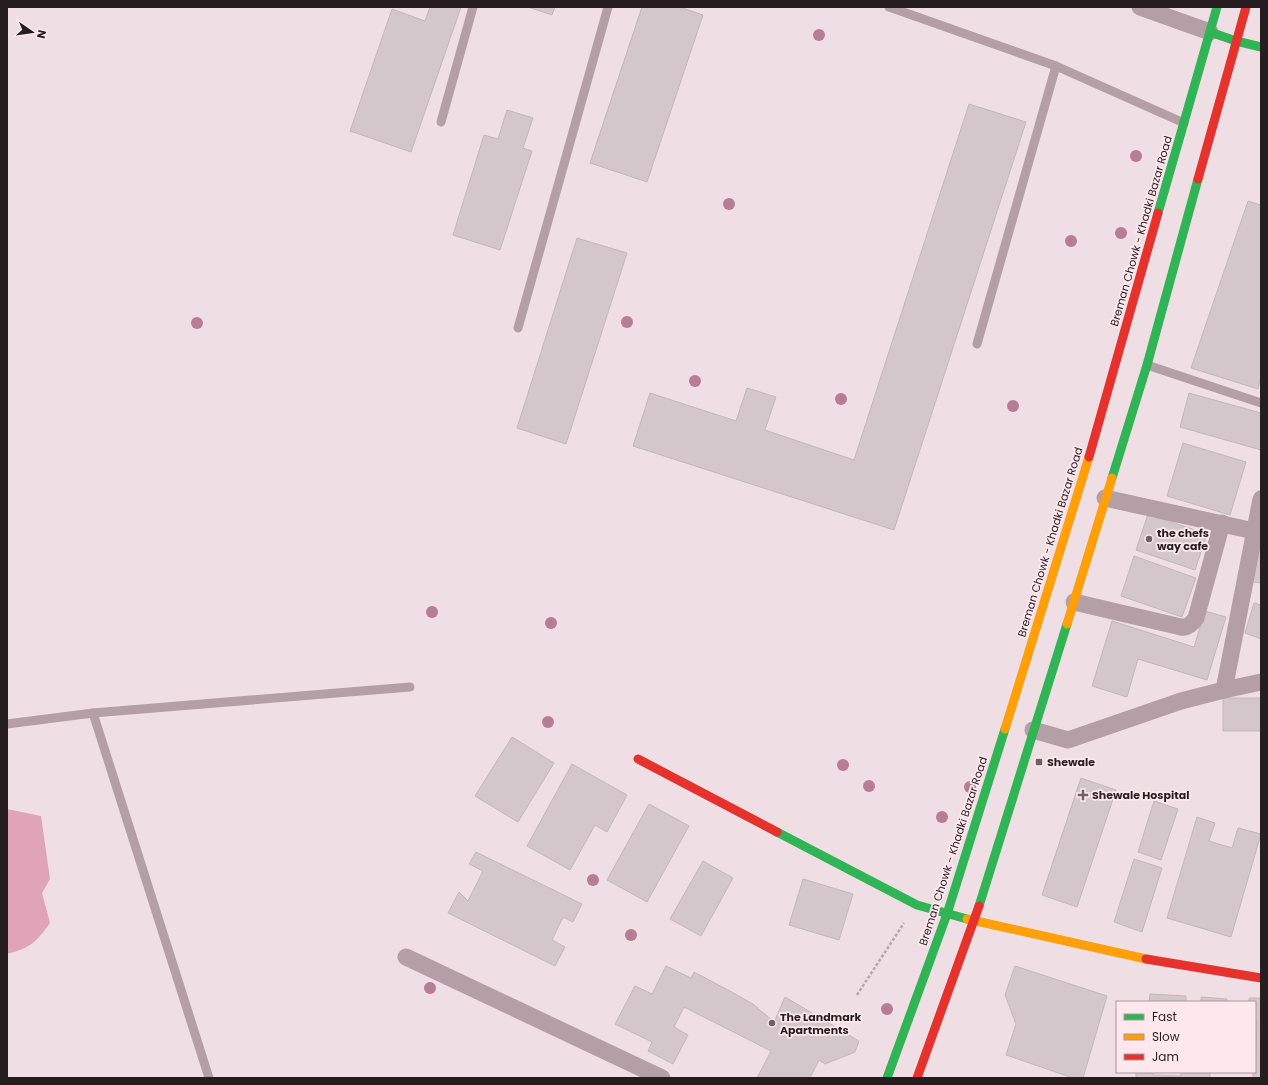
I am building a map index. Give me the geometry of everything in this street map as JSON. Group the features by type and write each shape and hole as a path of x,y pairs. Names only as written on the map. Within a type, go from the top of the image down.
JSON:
{"main road":[{"name":"Breman Chowk - Khadki Bazar Road","path":"887,1078 947,914 1086,467 1217,7"},
{"path":"917,1078 974,921 1147,365 1246,7"},
{"path":"1210,32 1236,42 1261,47"},
{"path":"638,759 916,905 974,921 1160,962 1261,978"}],"street":[{"path":"1140,7 1210,32"},
{"path":"1105,498 1254,531"},
{"path":"1224,690 1261,499"},
{"path":"1074,602 1185,628 1190,626 1196,618 1222,523"},
{"path":"1033,730 1068,740 1181,701 1261,682"},
{"path":"406,957 662,1078"}],"lane":[{"path":"442,122 473,7"},
{"path":"518,328 608,7"},
{"path":"889,7 1056,66 1184,123"},
{"path":"977,344 1056,66"},
{"path":"1147,365 1261,403"},
{"path":"7,724 93,713 410,686"},
{"path":"93,713 209,1078"}],"path":[{"path":"857,995 916,905"}],"shaded area":[{"path":"7,809 41,816 50,879 42,893 50,923 37,940 27,947 7,954"}],"building":[{"path":"430,7 461,7 411,152 350,131 392,9 425,21"},
{"path":"528,7 555,7 552,15"},
{"path":"642,7 680,7 703,15 647,182 590,163"},
{"path":"969,104 1026,122 894,530 633,446 650,393 736,421 747,388 776,397 765,430 854,460"},
{"path":"507,110 533,118 523,148 532,151 500,250 453,235 484,135 498,139"},
{"path":"1248,201 1261,205 1261,375 1258,389 1191,368"},
{"path":"577,238 627,253 566,444 517,428"},
{"path":"1189,393 1261,413 1261,450 1180,427"},
{"path":"1183,443 1246,462 1230,515 1167,496"},
{"path":"1148,514 1207,534 1195,570 1136,550"},
{"path":"1261,543 1261,583 1252,582"},
{"path":"1134,556 1196,578 1182,617 1121,596"},
{"path":"1254,603 1261,605 1261,639 1245,633"},
{"path":"1205,611 1226,617 1207,680 1138,659 1127,697 1092,686 1112,621 1194,647"},
{"path":"1223,698 1261,698 1261,731 1223,731"},
{"path":"512,737 554,763 518,822 475,796"},
{"path":"572,764 627,795 607,832 595,825 570,870 527,846"},
{"path":"1081,778 1116,790 1077,907 1042,895"},
{"path":"1154,801 1178,809 1161,860 1138,852"},
{"path":"649,804 689,826 647,902 607,880"},
{"path":"1197,817 1215,823 1209,841 1232,848 1238,828 1261,834 1231,937 1167,918"},
{"path":"476,852 582,904 573,922 563,917 552,940 565,947 555,966 448,913 459,892 468,901 483,871 469,864"},
{"path":"1134,859 1162,868 1142,932 1114,922"},
{"path":"703,861 733,878 701,936 670,919"},
{"path":"803,879 853,894 839,940 789,925"},
{"name":"The Landmark Apartments","path":"666,966 691,978 694,972 753,1004 774,1022 785,997 859,1041 855,1052 825,1064 819,1060 810,1078 757,1078 771,1051 684,1007 674,1027 688,1035 673,1064 648,1051 652,1042 615,1024 635,986 652,994"},
{"path":"1015,966 1107,996 1083,1078 1073,1078 1006,1055 1016,1024 1005,995"},
{"path":"1150,994 1186,996 1186,1001 1149,1001"},
{"path":"1201,997 1227,999 1227,1001 1201,1001"},
{"path":"1249,998 1261,998 1261,1078 1253,1078 1253,1073 1256,1073 1256,1001 1249,1001"},
{"path":"1136,1073 1181,1076 1181,1073 1210,1073 1210,1078 1136,1078"}],"traffic: fast":[{"path":"1158,213 1217,7"},
{"path":"1210,32 1236,41 1261,47"},
{"path":"1112,478 1147,365 1198,179"},
{"path":"979,906 1067,624"},
{"path":"887,1078 947,914 1005,729"},
{"path":"777,832 917,905 967,919"}],"traffic: slow":[{"path":"1005,729 1089,457"},
{"path":"1067,624 1112,478"},
{"path":"967,919 1146,959"}],"traffic: jam":[{"path":"1198,179 1246,7"},
{"path":"1089,457 1158,213"},
{"path":"638,759 777,832"},
{"path":"917,1078 979,906"},
{"path":"1146,959 1261,978"}],"place":[{"name":"the chefs way cafe","path":"1149,539"},
{"name":"Shewale","path":"1039,762"},
{"name":"Shewale Hospital","path":"1083,795"},
{"name":"The Landmark Apartments","path":"772,1023"}]}
